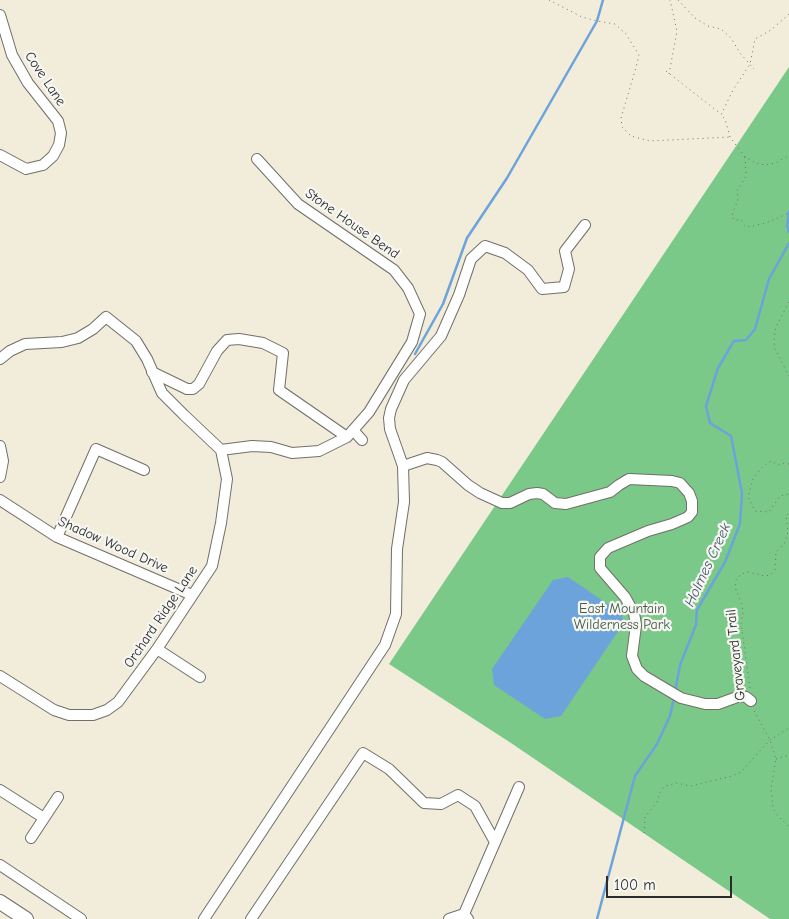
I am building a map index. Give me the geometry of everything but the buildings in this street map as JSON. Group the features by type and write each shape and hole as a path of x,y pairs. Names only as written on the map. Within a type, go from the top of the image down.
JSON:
{"highway":[{"path":"0,902 26,919"}],"street":[{"name":"Cove Lane","path":"0,15 12,55 28,83 58,121 61,133 60,145 43,166 26,169 0,156"},
{"name":"Stone House Bend","path":"221,450 252,446 271,447 292,453 319,451 350,434 369,412 412,342 420,314 408,288 394,270 298,204 257,159"},
{"path":"204,919 386,645 396,614 397,549 404,502 403,466 390,428 390,418 391,409 404,380 441,336 459,294 471,259 485,246 505,253 528,270 542,289 564,287 569,269 565,251 585,225"},
{"path":"0,359 25,344 62,342 78,338 93,329 106,317 136,341 147,359 162,393 221,450"},
{"path":"152,372 186,389 193,389 199,384 226,340 239,339 263,343 283,353 279,390 362,440"},
{"path":"0,446 3,461 0,477"},
{"path":"57,537 96,449 144,470"},
{"name":"Orchard Ridge Lane","path":"0,676 54,710 69,715 93,715 107,710 123,697 212,566 221,523 227,479 221,450"},
{"path":"403,466 427,458 437,460 442,462 480,494 502,503 510,503 537,492 544,494 555,503 566,504 610,492 624,481 634,479 680,483 689,493 692,500 692,512 688,517 608,548 600,557 600,568 625,597 634,614 636,625 632,656 637,669 644,676 681,698 704,704 718,704 740,696 746,697 751,701"},
{"name":"Shadow Wood Drive","path":"0,500 57,537 192,595"},
{"path":"157,649 200,677"},
{"path":"251,919 363,753 389,769 424,803 442,804 458,795 475,806 495,842"},
{"path":"449,919 466,916 519,787"},
{"path":"0,790 44,818"},
{"path":"31,838 58,797"},
{"path":"0,865 82,919"}],"path":[{"path":"549,0 582,17 597,22 614,24 626,34 639,55 621,118 622,127 631,136 650,141 730,137"},
{"path":"669,74 676,31 670,0"},
{"path":"678,0 694,18 708,26 721,29 731,38 740,53 754,69"},
{"path":"722,115 733,90 750,64 755,39 771,30 789,14"},
{"path":"666,71 722,115 730,137 745,157 765,165 776,163 789,155"},
{"path":"745,157 746,176 737,191 738,200 732,216 734,220 741,220 746,227 753,226 766,223 789,212"},
{"path":"789,302 776,327 774,340 775,349 789,376"},
{"path":"789,464 778,465 771,461 762,467 753,479 748,497 751,506 756,511 769,512 780,496 789,494"},
{"name":"Graveyard Trail","path":"776,759 770,740 751,701 741,623 742,605 735,588 736,580 741,574 748,572 765,576 774,570 776,552 784,544 788,532 786,516 789,513"},
{"path":"644,833 645,816 657,802 661,790 666,786 676,783 690,786 741,772 770,740 789,728"},
{"path":"789,755 776,759 772,789 774,808 777,815 789,827"}],"green space":[{"name":"East Mountain Wilderness Park","path":"789,67 789,919 770,919 511,743 389,664"}],"water":[{"path":"568,577 622,614 623,624 561,716 545,719 494,685 492,669 553,580"}],"waterway":[{"path":"415,354 443,304 467,238 507,178 597,21 603,0"},
{"name":"Holmes Creek","path":"789,212 787,226 789,232"},
{"name":"Holmes Creek","path":"675,692 680,665 696,625 697,610 725,562 740,524 742,493 731,436 710,423 706,406 718,368 734,341 746,340 755,329 769,279 789,243"},
{"name":"Holmes Creek","path":"597,919 635,776 657,744 670,716 674,698"}]}
